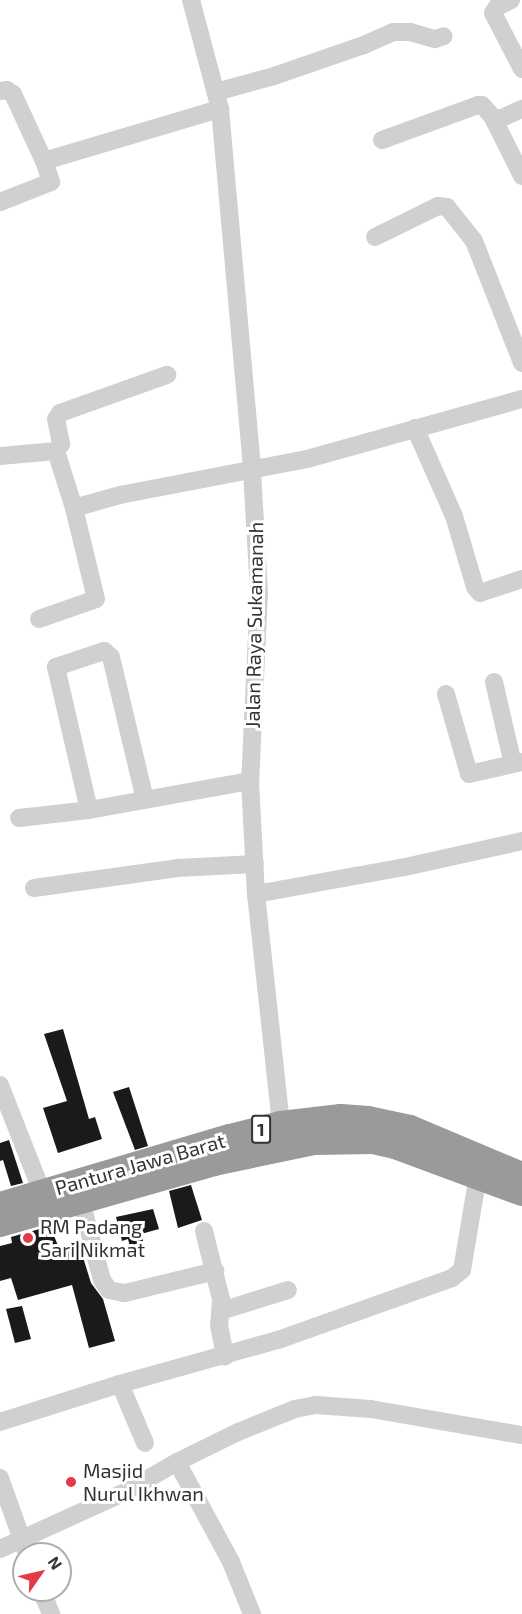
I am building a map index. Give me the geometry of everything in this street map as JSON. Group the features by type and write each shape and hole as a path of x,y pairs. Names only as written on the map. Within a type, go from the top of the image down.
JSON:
{"highway":[{"name":"Pantura Jawa Barat","path":"0,1205 156,1158 283,1135 341,1117 393,1124 447,1142 522,1175"},
{"name":"1","path":"0,1224 169,1175 283,1135 314,1142 373,1141 424,1155 522,1193"}],"street":[{"name":"Jalan Raya Sukamanah","path":"191,0 218,101 252,471 259,593 250,781 256,894 283,1135"},
{"path":"511,0 497,7 493,14 522,69"},
{"path":"44,161 218,101 274,76 364,45 393,32 410,32 428,39 444,36"},
{"path":"0,91 8,90 13,94 44,161 51,182 0,202"},
{"path":"382,140 478,105 487,108 522,175"},
{"path":"495,121 522,109"},
{"path":"375,237 438,206 447,207 474,241 522,363"},
{"path":"0,456 56,451 61,444 56,419 60,413 166,375"},
{"path":"74,508 120,495 307,459 522,399"},
{"path":"415,428 454,516 475,587 480,593 522,579"},
{"path":"39,619 92,602 96,597 74,508 56,451"},
{"path":"89,810 56,667 104,651 111,657 145,800"},
{"path":"446,694 469,774 517,763 494,682"},
{"path":"19,818 89,810 250,781"},
{"path":"256,894 405,867 522,841"},
{"path":"34,888 178,868 255,864"},
{"path":"0,1085 42,1192"},
{"path":"0,1422 120,1384 225,1356 356,1313 458,1275 462,1270 478,1175"},
{"path":"81,1201 102,1280 108,1290 125,1293 215,1271"},
{"path":"204,1231 215,1271 221,1311 219,1325 225,1356"},
{"path":"221,1311 288,1290"},
{"path":"120,1384 145,1443"},
{"path":"31,1542 177,1462 282,1413 316,1405 371,1409 522,1435"},
{"path":"177,1462 231,1562 252,1614"},
{"path":"0,1478 23,1542"}],"building":[{"path":"63,1029 89,1119 95,1117 102,1139 58,1153 43,1108 67,1101 44,1034"},
{"path":"129,1087 148,1146 135,1150 113,1092"},
{"path":"9,1140 23,1183 11,1186 3,1160 0,1161 0,1143"},
{"path":"191,1185 202,1220 178,1228 169,1191"},
{"path":"153,1209 159,1229 141,1234 144,1244 130,1247 128,1239 122,1241 116,1217"},
{"path":"50,1226 59,1248 78,1241 91,1283 103,1299 115,1341 89,1348 72,1285 18,1300 11,1278 0,1281 0,1246 12,1243 11,1237"},
{"path":"22,1306 31,1339 15,1343 6,1309"}],"place":[{"name":"RM Padang Sari Nikmat","path":"28,1238"},
{"name":"Masjid Nurul Ikhwan","path":"71,1482"}]}
